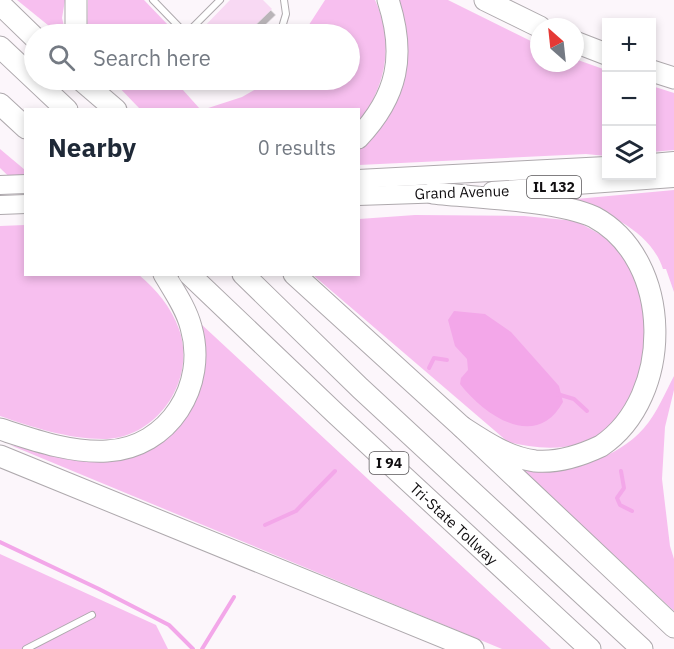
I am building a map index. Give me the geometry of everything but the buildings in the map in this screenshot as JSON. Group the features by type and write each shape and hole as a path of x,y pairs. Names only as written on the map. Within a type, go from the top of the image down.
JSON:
{"highway":[{"path":"76,0 76,24"},
{"path":"360,135 384,105 396,73 398,39 388,0"},
{"path":"485,0 530,22"},
{"path":"0,4 24,27"},
{"path":"584,45 602,52"},
{"path":"0,47 24,70"},
{"path":"654,72 674,78"},
{"path":"46,90 65,108"},
{"path":"93,90 112,106"},
{"path":"102,90 112,106"},
{"path":"0,104 24,126"},
{"path":"433,193 574,210 596,218 619,232 644,257 658,283 668,314 669,355 656,393 635,422 604,444 576,456 537,461 498,450 462,427"},
{"path":"0,429 57,447 107,452 144,441 170,422 181,409 193,380 195,348 191,327 165,276"},
{"name":"Tri-State Tollway","path":"191,276 327,406 590,649"},
{"name":"I 94","path":"245,276 360,388 642,649"},
{"path":"296,276 462,427 674,627"},
{"path":"0,456 473,649"}],"main road":[{"path":"656,163 674,161"},
{"name":"Grand Avenue","path":"360,179 602,166"},
{"name":"Grand Avenue","path":"360,196 525,190 674,178"},
{"path":"0,205 24,204"}],"lane":[{"path":"153,0 176,24"},
{"path":"196,24 220,0"},
{"path":"283,24 286,14 284,0"},
{"path":"26,649 92,615"}],"shaded area":[{"path":"17,0 65,0 62,18 64,24 47,24"},
{"path":"88,0 144,0 167,24 87,24"},
{"path":"325,0 375,0 385,32 385,63 376,94 360,121 360,108 208,108 242,97 254,90 360,90 360,24 309,24"},
{"path":"398,0 448,0 530,41 530,72 584,72 584,62 602,69 602,156 586,154 360,165 360,149 387,117 403,82 407,63 407,44"},
{"path":"656,87 674,93 674,150 656,152"},
{"path":"122,90 183,90 199,108 139,108"},
{"path":"0,149 24,169 24,191 0,168"},
{"path":"674,190 674,292 666,269 663,269 649,244 639,234 615,218 575,202 576,199"},
{"path":"415,215 524,216 576,221 605,237 640,269 651,378 612,426 595,438 571,446 546,448 508,442 314,276 360,276 360,219"},
{"path":"24,225 24,276 140,276 168,306 179,329 183,348 182,368 177,386 168,403 156,418 140,429 123,436 103,439 50,432 0,416 0,226"},
{"path":"454,311 485,314 511,332 559,386 563,402 552,417 539,424 525,426 511,423 496,417 470,396 460,384 461,378 468,370 467,359 455,346 448,320"},
{"path":"201,324 551,649 502,649 10,445 85,460 85,462 97,462 128,455 167,436"},
{"path":"674,376 674,390 665,427 662,479 670,546 674,559 674,611 521,469 571,466 603,457 618,449 632,440 649,422"},
{"path":"0,554 156,625 168,649 0,649"}],"waterway":[{"path":"429,368 434,358 447,360"},
{"path":"557,394 574,399 587,411"},
{"path":"265,525 296,511 335,471"},
{"path":"621,471 624,488 617,498 620,505 632,511"},
{"path":"0,542 169,625 193,649"},
{"path":"202,649 234,597"}]}
